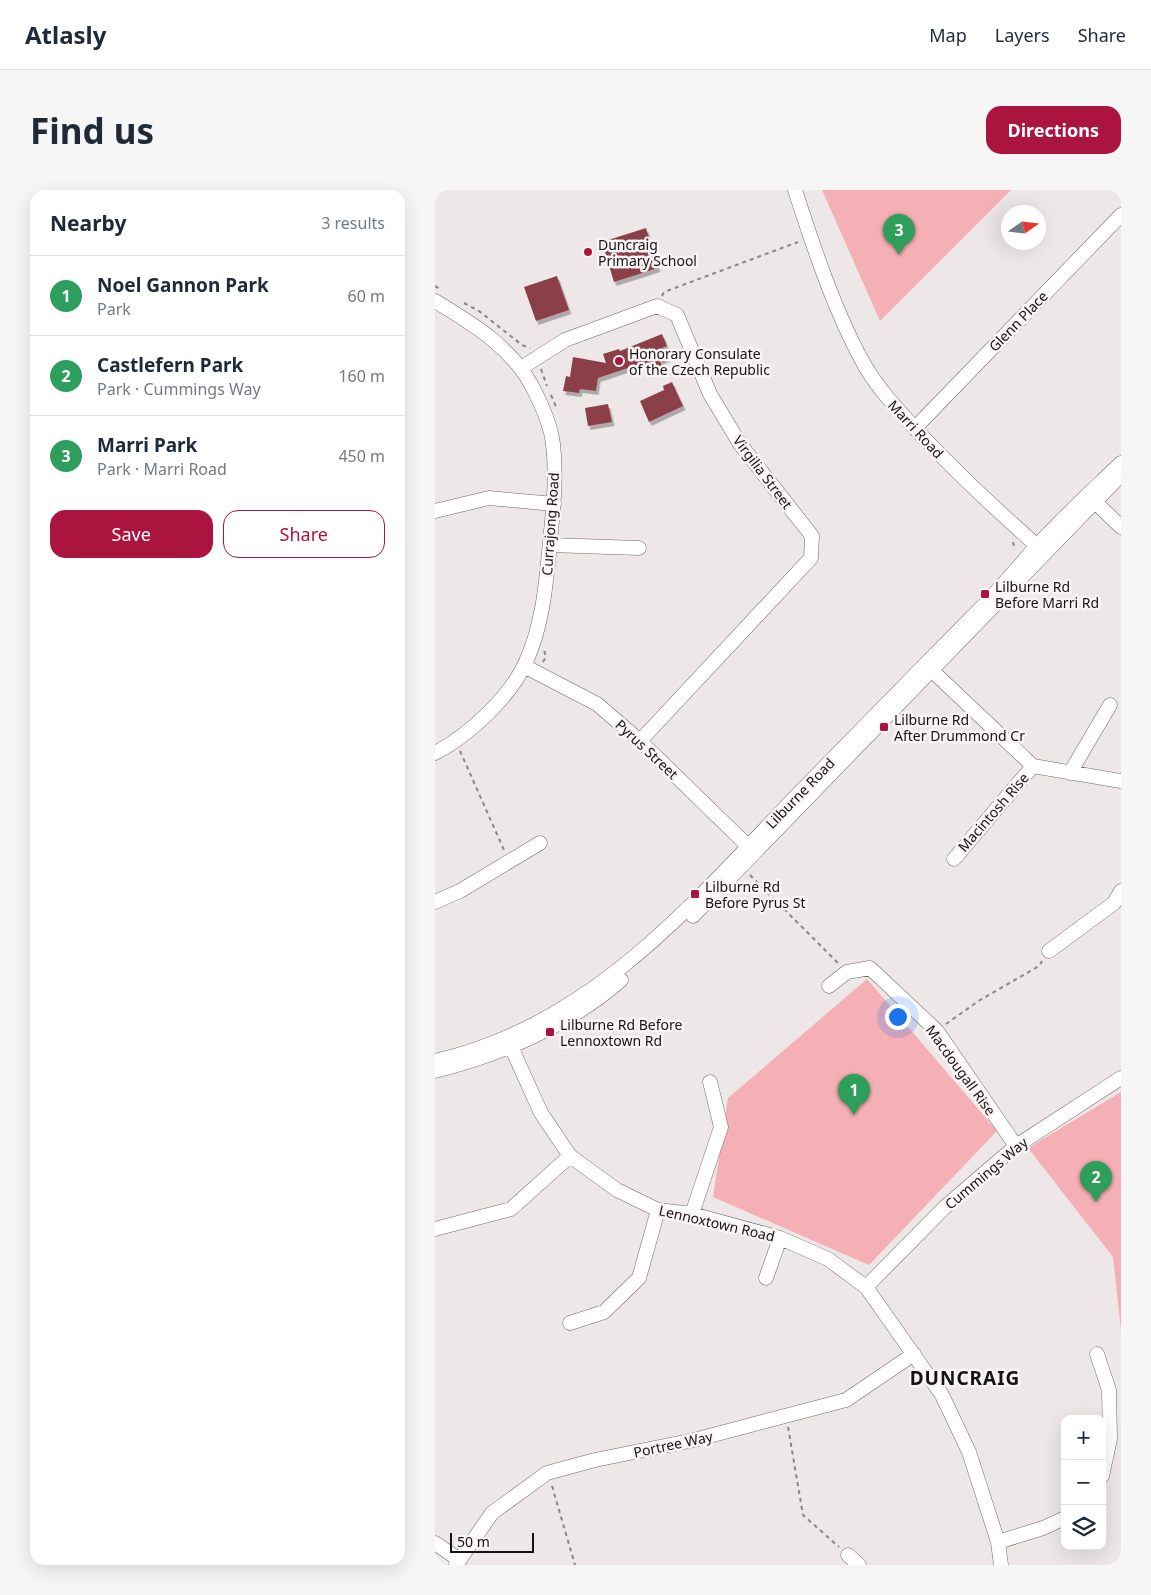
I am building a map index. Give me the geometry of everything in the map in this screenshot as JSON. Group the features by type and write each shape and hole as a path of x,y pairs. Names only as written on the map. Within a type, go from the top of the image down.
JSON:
{"street":[{"name":"Marri Road","path":"795,190 813,245 865,366 897,411 986,502 1041,550"},
{"name":"Glenn Place","path":"915,428 1121,215"},
{"name":"Currajong Road","path":"435,753 456,742 531,669 543,606 554,504 553,443 547,418 536,393 521,368 481,329 439,296"},
{"path":"521,368 565,340 657,306"},
{"name":"Virgilia Street","path":"640,741 811,558 812,544 812,536 740,444 710,394 677,315 657,306"},
{"name":"Lilburne Road","path":"435,1061 543,1033 603,995 678,930 752,849 1091,499 1121,463"},
{"name":"Lilburne Road","path":"1091,499 1121,475"},
{"path":"435,511 489,498 554,504"},
{"path":"1091,499 1121,527"},
{"path":"550,545 639,548"},
{"path":"929,667 1033,766 1121,781"},
{"name":"Pyrus Street","path":"531,669 597,704 640,741 752,849"},
{"path":"1070,773 1110,705"},
{"name":"Macintosh Rise","path":"954,859 1033,766"},
{"path":"435,902 460,891 540,843"},
{"path":"1049,951 1114,903 1121,890"},
{"name":"Macdougall Rise","path":"847,972 870,968 937,1031 1016,1146"},
{"path":"829,986 847,972"},
{"name":"Lilburne Road","path":"435,1071 509,1042"},
{"name":"Lennoxtown Road","path":"509,1042 541,1113 571,1156 617,1190 659,1210 692,1214 780,1238 828,1259 866,1287 943,1395 969,1452 998,1542 1001,1565"},
{"name":"Cummings Way","path":"866,1287 945,1207 1016,1146 1121,1078"},
{"path":"692,1214 721,1127 710,1082"},
{"path":"435,1229 511,1209 571,1156"},
{"path":"570,1323 604,1312 639,1278 659,1210"},
{"path":"766,1278 780,1238"},
{"name":"Portree Way","path":"457,1562 492,1513 547,1473 595,1460 695,1440 786,1418 846,1400 914,1354"},
{"path":"1097,1354 1109,1390 1109,1439 1105,1460"},
{"path":"998,1542 1043,1528 1061,1520"},
{"path":"435,1543 457,1562"},
{"path":"848,1555 859,1565"}],"path":[{"path":"657,306 664,292 805,239"},
{"path":"435,286 439,296"},
{"path":"458,299 479,311 522,345 530,348 558,412"},
{"path":"531,669 546,658 544,645"},
{"path":"463,746 459,749 510,862"},
{"path":"747,873 847,972"},
{"path":"937,1031 980,1000 1039,966 1049,951"},
{"path":"786,1418 803,1515 848,1555"},
{"path":"547,1473 559,1502 575,1565"}],"shaded area":[{"path":"822,190 1011,190 880,321"},
{"path":"867,979 997,1131 869,1265 713,1197 728,1098"},
{"path":"1121,1092 1121,1331 1113,1257 1028,1148"}],"building":[{"path":"646,228 658,268 614,282 602,242"},
{"path":"557,276 569,310 536,321 524,287"},
{"path":"662,334 667,346 662,348 667,358 660,361 662,367 647,374 643,363 598,378 596,391 580,389 579,393 563,391 566,376 570,377 573,357 606,363 603,354 619,349 620,351"},
{"path":"672,382 683,406 649,422 640,401 664,390 663,386"},
{"path":"608,404 612,422 588,426 585,408"}],"place":[{"name":"Duncraig Primary School","path":"588,252"},
{"name":"Marri Park","path":"899,255"},
{"name":"Honorary Consulate of the Czech Republic","path":"619,361"},
{"name":"Lilburne Rd Before Marri Rd","path":"985,594"},
{"name":"Lilburne Rd After Drummond Cr","path":"884,727"},
{"name":"Lilburne Rd Before Pyrus St","path":"695,894"},
{"name":"Lilburne Rd Before Lennoxtown Rd","path":"550,1032"},
{"name":"Noel Gannon Park","path":"854,1115"},
{"name":"Castlefern Park","path":"1096,1202"}],"district":[{"name":"DUNCRAIG","path":"965,1378"}]}
